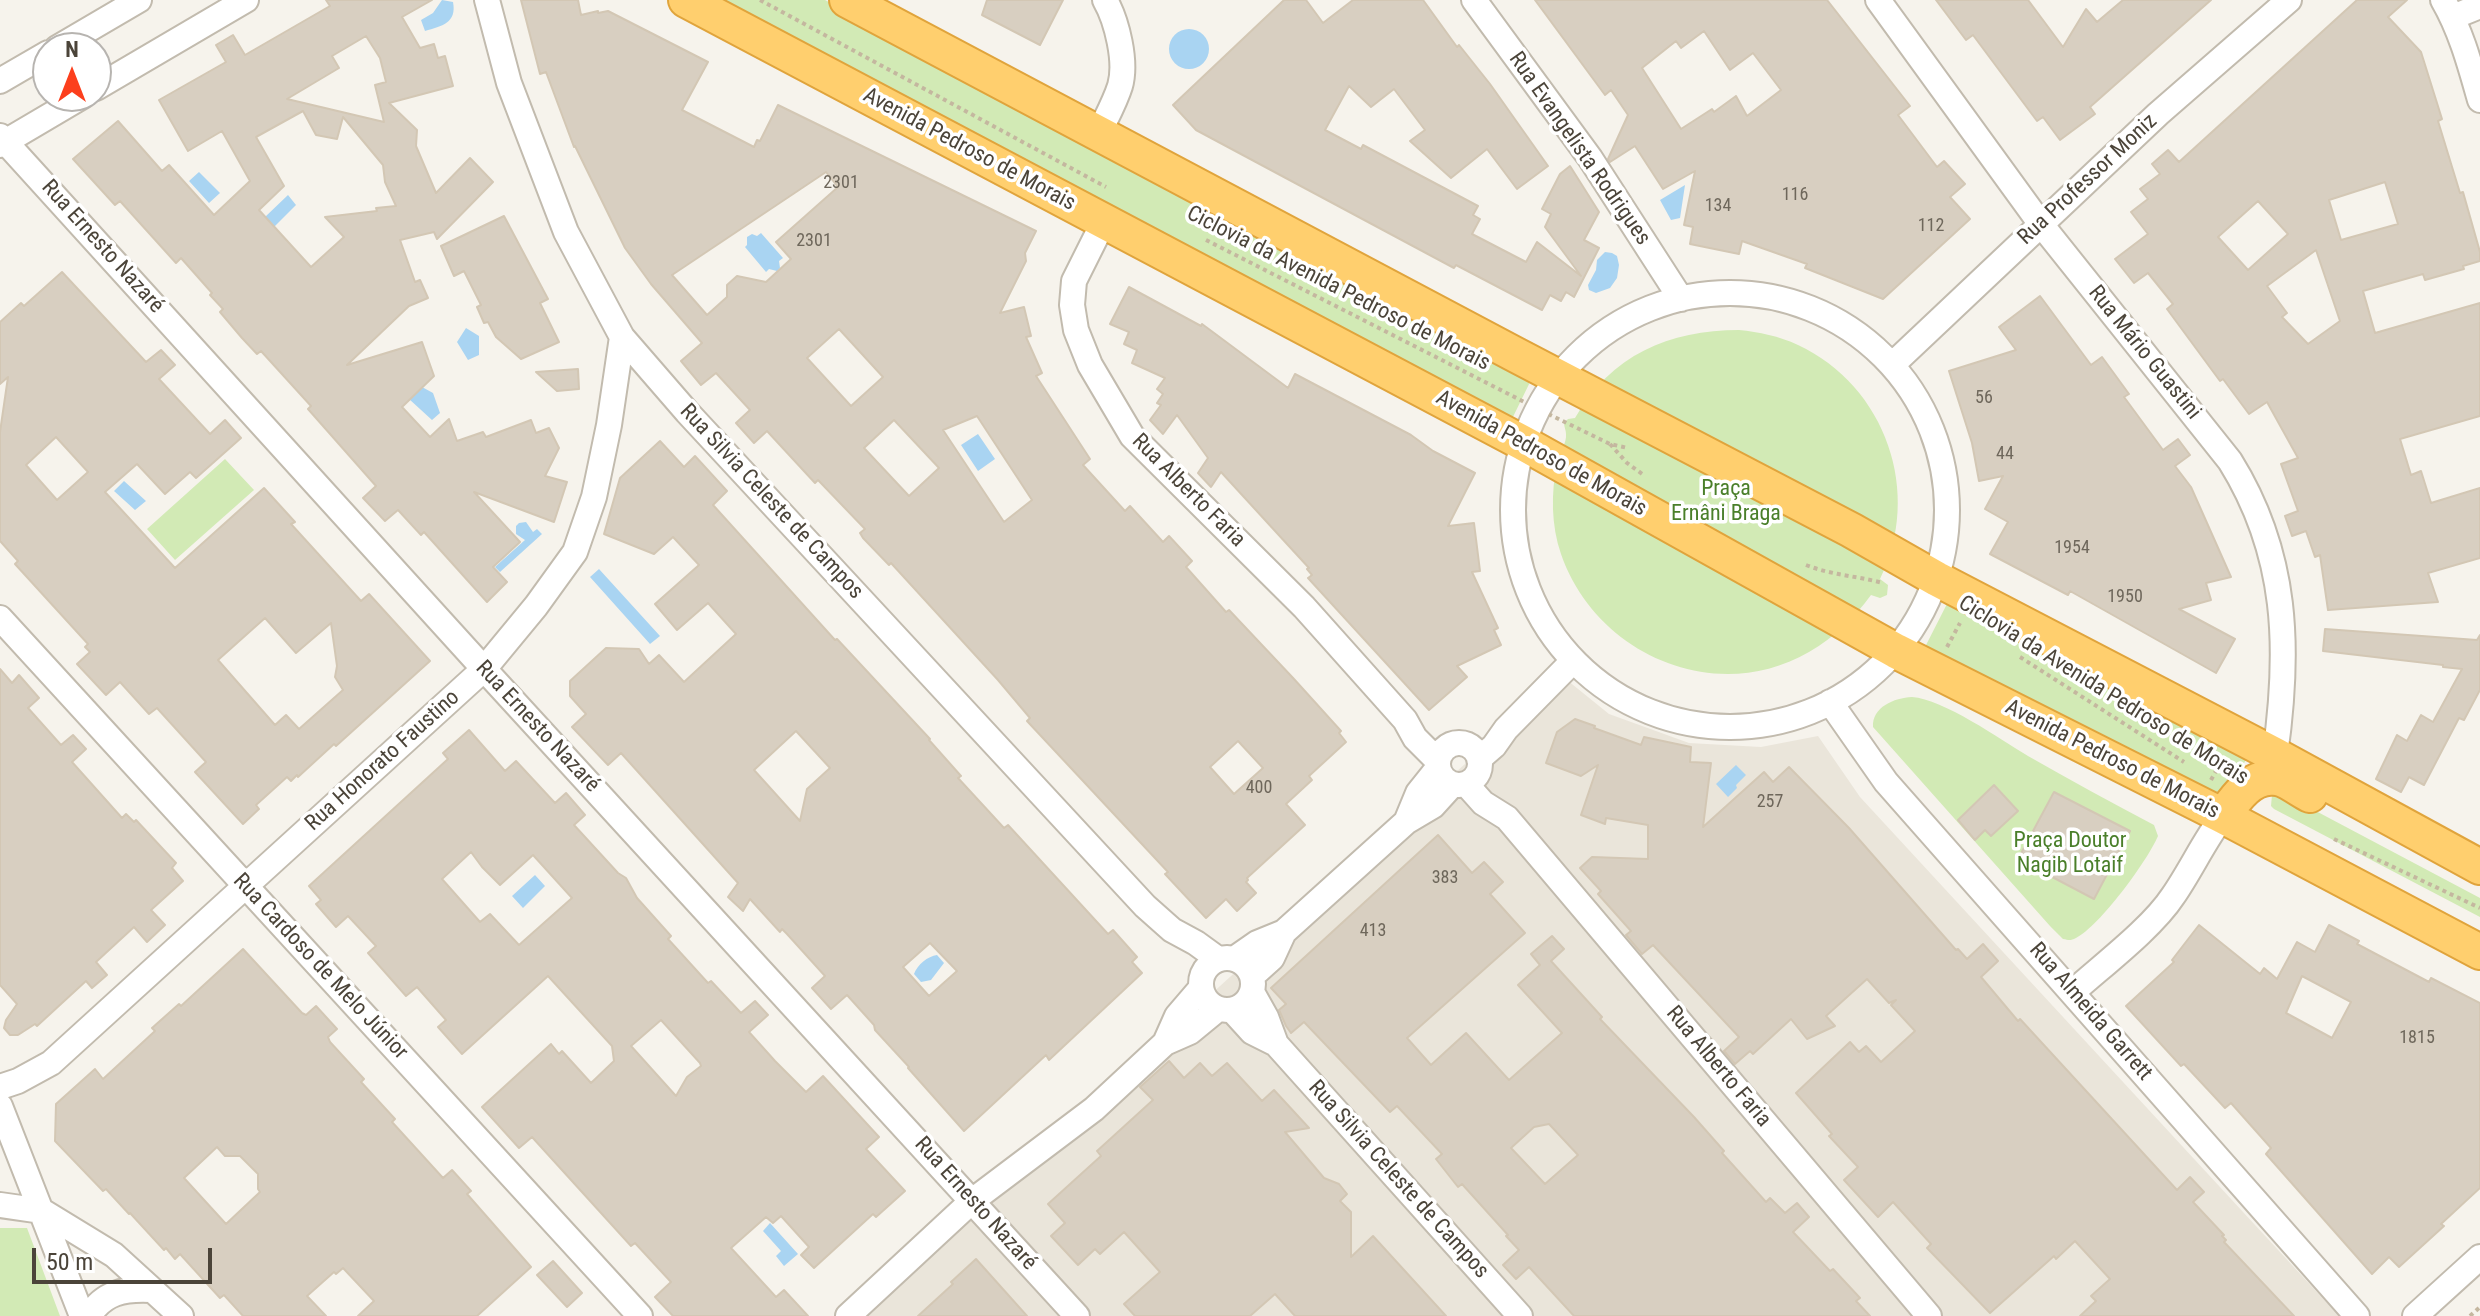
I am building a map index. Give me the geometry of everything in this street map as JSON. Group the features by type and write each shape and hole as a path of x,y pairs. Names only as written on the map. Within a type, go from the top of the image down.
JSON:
{"highway":[{"name":"Avenida Pedroso de Morais","path":"686,0 1107,205 1482,421 1896,651 2210,809 2480,952"},
{"path":"847,0 2275,755 2480,867"},
{"path":"2210,809 2238,795 2251,784 2276,777 2446,866 2480,876"}],"street":[{"path":"84,32 139,0"},
{"path":"112,79 246,0"},
{"name":"Rua Silvia Celeste de Campos","path":"487,0 509,83 544,179 566,232 622,337 687,412 1124,883 1172,930 1183,954 1214,970"},
{"path":"1099,133 1121,84 1117,33 1105,0"},
{"name":"Rua Evangelista Rodrigues","path":"1474,0 1590,158 1681,299"},
{"name":"Rua Mário Guastini","path":"1878,0 2040,223 2230,461 2247,488 2264,526 2275,567 2281,611 2283,690 2275,755"},
{"name":"Rua Professor Moniz","path":"1892,365 2158,114 2289,0"},
{"path":"2480,6 2448,9 2480,100"},
{"path":"0,81 32,62"},
{"path":"2,141 54,112"},
{"name":"Rua Ernesto Nazaré","path":"2,141 1077,1316"},
{"name":"Rua Alberto Faria","path":"1107,205 1074,281 1072,305 1076,330 1090,365 1132,436 1304,607 1405,720 1415,738 1459,764 1483,803 1507,818 1929,1316"},
{"path":"1728,293 1773,298 1818,311 1858,334 1892,365 1919,402 1938,444 1947,488 1947,534 1937,579 1928,602 1896,651 1866,679 1830,702 1791,718 1749,726 1707,726 1665,717 1626,700 1573,661 1541,617 1526,584 1516,550 1514,490 1523,443 1538,409 1558,377 1593,342 1635,315 1681,299 1728,293"},
{"name":"Rua Honorato Faustino","path":"0,1087 51,1063 484,669 575,552 594,497 622,337"},
{"name":"Rua Cardoso de Melo Júnior","path":"0,618 640,1316"},
{"path":"1165,1043 1177,1016 1214,970 1257,943 1284,932 1406,822 1418,793 1459,764 1494,746 1506,729 1573,661"},
{"name":"Rua Almeida Garrett","path":"1830,702 1886,782 2357,1316"},
{"path":"2073,992 2173,898 2211,831 2210,809"},
{"path":"848,1316 972,1201 1094,1109 1165,1043 1190,1032 1225,1010 1243,1005 1252,984 1272,958 1284,932"},
{"path":"1214,970 1242,963 1252,984"},
{"path":"1214,970 1209,1003 1225,1010"},
{"name":"Rua Silvia Celeste de Campos","path":"1252,984 1276,1044"},
{"name":"Rua Silvia Celeste de Campos","path":"1225,1010 1252,1032 1276,1044 1520,1316"},
{"path":"0,1106 82,1316"},
{"path":"0,1205 42,1211 114,1255 181,1316"},
{"path":"2415,1316 2480,1257"},
{"path":"89,1316 112,1293 126,1289 150,1290"}],"path":[{"path":"760,0 1107,205"},
{"name":"Ciclovia da Avenida Pedroso de Morais","path":"1203,238 1610,444 1627,463 1649,479"},
{"path":"1482,421 1499,388"},
{"path":"1797,562 1826,573 1890,584"},
{"path":"1934,670 1972,597"},
{"name":"Ciclovia da Avenida Pedroso de Morais","path":"2014,653 2185,762"},
{"path":"2210,809 2236,735"},
{"path":"2330,837 2480,908"},
{"path":"2470,1316 2480,1307"}],"shaded area":[{"path":"1562,676 1609,714 1689,743 1761,747 1818,736 1860,797 2339,1316 856,1316"}],"green space":[{"path":"723,0 825,0 1533,376 1509,425 826,58"},
{"name":"Praça Ernâni Braga","path":"1739,330 1769,335 1798,345 1829,363 1854,387 1874,414 1888,445 1896,478 1898,512 1892,546 1880,579 1888,585 1887,595 1880,598 1871,595 1843,626 1809,652 1772,668 1735,674 1698,671 1662,661 1629,643 1601,619 1578,589 1561,554 1555,532 1553,497 1557,463 1566,437 1564,423 1575,418 1606,378 1624,362 1666,341 1713,331"},
{"path":"225,459 254,490 175,560 147,529"},
{"path":"1950,598 2249,755 2222,799 1924,649"},
{"name":"Praça Doutor Nagib Lotaif","path":"1912,697 1955,712 2154,825 2158,836 2144,861 2122,892 2086,931 2072,940 2063,939 1873,727 1876,714 1885,705"},
{"path":"2280,792 2480,898 2480,917 2274,809 2271,806 2272,795"},
{"path":"0,1228 27,1228 60,1316 0,1316"}],"water":[{"path":"442,0 453,2 453,15 442,25 425,31 421,20 433,13"},
{"path":"1189,29 1203,35 1209,49 1203,63 1189,69 1175,63 1169,49 1175,35"},
{"path":"199,172 220,193 209,203 189,181"},
{"path":"1685,185 1680,218 1671,220 1660,200"},
{"path":"288,195 296,205 274,227 265,217"},
{"path":"761,233 783,258 777,271 769,269 766,272 745,247 747,237"},
{"path":"1605,252 1617,256 1617,278 1610,288 1596,293 1589,290 1588,285 1596,270 1597,260"},
{"path":"466,328 479,336 479,355 468,360 457,342"},
{"path":"422,387 433,393 440,413 432,420 409,399"},
{"path":"978,434 995,459 978,471 961,445"},
{"path":"124,481 146,501 135,510 114,491"},
{"path":"526,522 533,532 537,529 542,534 500,572 495,567 525,540 516,534 516,526"},
{"path":"599,569 660,636 650,644 590,577"},
{"path":"1736,765 1746,775 1728,797 1716,784"},
{"path":"535,875 545,886 523,908 512,896"},
{"path":"937,955 944,963 931,980 921,982 915,971 920,964"},
{"path":"770,1223 798,1254 784,1266 776,1256 781,1251 763,1231"}],"building":[{"path":"326,0 432,0 402,17 420,48 434,44 438,58 445,56 453,86 389,103 417,130 416,146 436,193 470,158 493,182 437,239 434,232 400,240 415,282 420,280 428,298 409,306 347,365 422,342 434,376 402,407 430,437 449,419 457,441 483,432 486,437 531,420 536,433 549,428 559,448 545,476 567,482 554,522 474,492 520,542 493,567 507,582 487,602 424,532 421,535 398,510 385,521 363,498 376,486 308,409 311,406 261,351 257,354 242,338 220,312 223,309 210,295 212,293 181,258 176,263 120,201 115,205 73,159 118,121 162,171 169,165 214,215 250,181 222,131 188,151 159,100 226,62 216,45 233,35 245,55 330,6","holes":["366,36 380,58 386,82 375,85 384,122 287,99 339,68 332,56","303,111 316,135 337,139 343,117 383,165 385,182 396,206 325,217 344,237 311,267 259,210 284,186 256,137"]},
{"path":"521,0 578,0 581,15 608,11 708,62 682,110 754,147 778,105 1036,231 1025,253 1026,261 1000,313 1024,307 1031,336 1026,337 1042,373 1036,376 1090,459 1083,465 1125,511 1130,506 1163,542 1169,536 1192,561 1186,567 1226,612 1229,610 1294,679 1341,731 1339,733 1346,742 1309,776 1312,780 1286,804 1305,825 1247,878 1246,882 1256,893 1237,911 1226,899 1206,918 1165,874 1168,872 1027,721 1030,718 998,680 891,563 889,565 863,538 860,533 865,529 818,480 815,483 767,431 754,443 736,423 750,410 716,373 701,385 681,361 702,343 651,284 625,248 574,147 546,72 540,74","holes":["826,172 838,187 776,242 791,259 766,282 737,276 727,285 727,297 707,315 672,275","839,329 883,377 851,406 807,358","977,416 1032,500 1004,522 943,430","894,420 939,468 909,496 864,448","1238,741 1263,768 1234,794 1210,767"]},
{"path":"987,0 1063,0 1040,45 982,15"},
{"path":"1284,0 1306,0 1323,23 1353,0 1423,0 1457,47 1459,45 1490,84 1548,166 1517,189 1487,149 1451,178 1410,141 1425,130 1394,89 1371,107 1349,86 1325,130 1361,149 1363,145 1478,206 1473,215 1480,219 1472,234 1526,262 1537,242 1581,276 1545,227 1551,214 1542,209 1560,174 1570,166 1599,212 1584,240 1599,248 1574,297 1566,292 1561,301 1550,295 1542,310 1456,265 1454,268 1196,130 1173,105"},
{"path":"1535,0 1827,0 1910,106 1898,115 1937,167 1944,161 1965,184 1950,197 1970,219 1883,299 1805,268 1807,264 1742,241 1739,254 1690,244 1693,227 1684,225 1695,171 1663,189 1635,146 1610,162 1608,159 1628,115 1611,90 1605,95","holes":["1704,31 1730,70 1753,53 1781,90 1747,116 1736,96 1714,112 1712,109 1681,129 1642,68 1676,41 1681,48"]},
{"path":"1936,0 2028,0 2063,47 2086,9 2097,22 2123,0 2211,0 2090,107 2095,114 2060,140 2043,117 2037,121 1973,35 1966,40"},
{"path":"2357,0 2407,0 2388,17 2421,52 2442,119 2438,121 2480,252 2480,261 2463,266 2464,269 2425,280 2423,274 2363,291 2375,333 2480,303 2480,416 2400,439 2411,475 2421,471 2431,503 2480,488 2480,558 2428,573 2438,602 2328,610 2320,555 2315,557 2306,531 2292,536 2285,516 2298,511 2281,464 2298,458 2267,402 2249,414 2223,379 2220,381 2167,309 2173,304 2148,273 2134,283 2115,259 2148,234 2131,212 2148,199 2140,189 2160,174 2152,164 2168,150 2179,162","holes":["2385,182 2398,224 2341,240 2329,200","2258,201 2288,234 2248,270 2218,237","2316,250 2340,321 2308,344 2282,317 2287,313 2267,286"]},
{"path":"504,216 548,299 540,303 559,342 521,359 496,337 488,322 484,323 477,307 481,305 464,271 454,276 441,246"},
{"path":"62,272 146,362 161,350 175,365 159,379 210,434 225,420 241,438 196,478 190,472 165,494 137,464 105,492 175,568 264,488 295,522 291,524 361,601 369,594 430,661 298,777 291,781 287,777 256,805 259,809 243,824 195,772 206,762 157,708 149,714 120,682 106,695 77,664 90,652 85,647 88,644 15,564 18,561 0,541 0,432 8,377 0,384 0,322 21,303 24,306","holes":["56,437 88,472 57,500 26,465","265,618 296,653 331,623 337,666 335,677 343,690 299,729 286,715 275,725 218,660"]},
{"path":"1129,287 1202,324 1288,388 1295,374 1411,435 1433,451 1475,473 1448,526 1474,523 1480,571 1472,572 1498,628 1494,630 1501,645 1457,666 1467,677 1429,710 1308,578 1312,575 1309,568 1221,472 1211,487 1198,473 1208,458 1177,415 1163,434 1150,420 1161,405 1157,403 1163,394 1157,389 1165,378 1132,363 1137,350 1124,344 1129,332 1110,324"},
{"path":"2040,296 2091,365 2102,357 2129,394 2124,397 2163,450 2178,439 2190,455 2175,466 2191,487 2231,577 2206,583 2211,600 2179,609 2235,639 2216,673 2070,591 2068,595 1990,554 2008,522 1985,509 2003,476 1979,481 1972,443 1949,371 2016,350 1999,327"},
{"path":"578,369 579,389 557,391 536,372"},
{"path":"660,441 684,467 695,456 727,491 713,505 930,739 961,776 958,778 1004,828 1008,825 1108,934 1113,930 1137,957 1132,962 1142,973 1049,1060 1046,1055 964,1131 847,995 831,1009 812,988 825,976 782,929 780,932 750,899 743,911 728,897 738,883 621,753 608,765 572,727 586,714 570,696 570,681 606,648 639,649 649,664 659,655 684,682 736,634 708,603 677,630 655,604 699,565 673,537 654,554 604,534 620,478","holes":["796,731 830,768 807,789 800,821 754,770","930,943 957,971 929,996 903,967"]},
{"path":"2325,629 2477,640 2480,635 2480,690 2464,720 2459,718 2424,785 2409,777 2401,792 2376,779 2397,735 2407,741 2421,715 2433,722 2462,669 2323,651"},
{"path":"0,669 12,683 19,675 39,698 28,708 61,745 73,735 86,749 72,762 122,818 126,814 134,822 136,820 176,863 172,868 183,881 151,910 165,925 147,942 134,927 96,962 107,975 92,988 86,981 37,1026 35,1024 18,1035 10,1035 4,1028 17,1004 0,985"},
{"path":"1575,719 1641,745 1644,737 1691,747 1690,762 1711,763 1703,827 1764,772 1773,782 1789,767 1849,828 1956,950 1967,959 1983,944 1998,961 1981,977 2018,1021 2020,1019 2177,1190 2190,1177 2204,1192 2193,1202 2224,1235 2224,1242 2294,1316 2080,1316 2096,1301 2091,1296 2110,1279 2075,1241 1990,1313 1927,1248 1931,1244 1893,1202 1878,1217 1844,1180 1858,1167 1796,1093 1850,1042 1859,1052 1866,1046 1881,1062 1915,1031 1891,1005 1896,1000 1889,1003 1867,979 1826,1016 1835,1026 1807,1039 1791,1019 1753,1054 1750,1051 1735,1064 1724,1051 1739,1037 1653,945 1642,954 1626,935 1631,931 1580,868 1592,857 1648,859 1648,825 1606,818 1605,824 1581,815 1598,765 1581,776 1546,763 1557,732"},
{"path":"469,730 505,771 516,761 555,803 566,793 585,815 574,825 626,878 637,898 671,936 668,939 708,983 711,981 741,1013 755,1001 768,1015 749,1032 775,1061 806,1092 823,1076 879,1137 866,1149 905,1191 876,1217 873,1214 814,1268 801,1255 809,1247 781,1216 773,1223 766,1217 731,1248 776,1297 784,1290 808,1316 673,1316 655,1297 671,1282 635,1243 631,1246 532,1137 519,1148 482,1107 551,1044 559,1054 562,1051 591,1083 614,1061 612,1046 548,976 462,1054 438,1027 446,1020 417,987 406,996 368,953 376,946 348,916 336,927 316,904 321,900 309,886 448,759 443,753","holes":["471,852 500,885 533,855 572,898 519,945 490,914 480,922 442,879","661,1020 701,1066 687,1077 676,1096 631,1046"]},
{"path":"1994,785 2018,811 1991,836 1985,830 1975,840 1958,820"},
{"path":"2054,792 2130,831 2094,899 2018,859"},
{"path":"1438,835 1472,873 1484,862 1503,882 1490,894 1525,933 1407,1038 1431,1065 1466,1033 1509,1080 1562,1033 1518,985 1540,965 1531,954 1552,936 1564,949 1551,961 1602,1017 1600,1019 1694,1117 1766,1202 1770,1198 1785,1213 1797,1203 1809,1217 1793,1232 1860,1298 1856,1301 1870,1316 1574,1316 1529,1267 1516,1279 1503,1265 1519,1250 1462,1184 1458,1187 1436,1159 1442,1154 1397,1106 1390,1112 1304,1022 1291,1033 1279,1010 1286,1004 1271,988","holes":["1549,1124 1578,1155 1545,1184 1511,1148 1534,1127"]},
{"path":"2199,925 2260,974 2264,968 2277,979 2297,942 2315,952 2329,925 2359,941 2357,944 2429,982 2431,978 2480,1003 2480,1188 2399,1267 2389,1257 2372,1274 2266,1154 2271,1148 2231,1103 2225,1108 2126,1006 2174,962 2172,960","holes":["2302,976 2351,1002 2332,1038 2286,1013"]},
{"path":"243,949 302,1013 306,1015 316,1006 337,1029 328,1037 330,1042 395,1119 392,1122 443,1178 452,1170 471,1191 467,1194 531,1267 477,1316 358,1316 374,1301 343,1268 307,1296 326,1316 243,1316 224,1295 220,1298 180,1254 175,1259 166,1248 164,1250 55,1141 56,1104 95,1069 103,1079 155,1031 152,1028 179,1004 181,1006","holes":["217,1147 225,1156 240,1156 258,1174 260,1192 226,1224 184,1178"]},
{"path":"1169,1061 1184,1078 1200,1063 1212,1076 1227,1063 1262,1101 1274,1090 1309,1128 1285,1132 1324,1178 1339,1184 1347,1194 1340,1201 1351,1212 1351,1257 1373,1236 1446,1316 1295,1316 1275,1294 1250,1316 1135,1316 1124,1304 1160,1272 1124,1232 1100,1254 1095,1249 1078,1265 1051,1236 1065,1223 1048,1204 1101,1156 1097,1151 1153,1100 1140,1087"},
{"path":"976,1259 1027,1316 918,1316 953,1284 951,1282"},
{"path":"553,1261 582,1293 567,1307 537,1275"}]}
